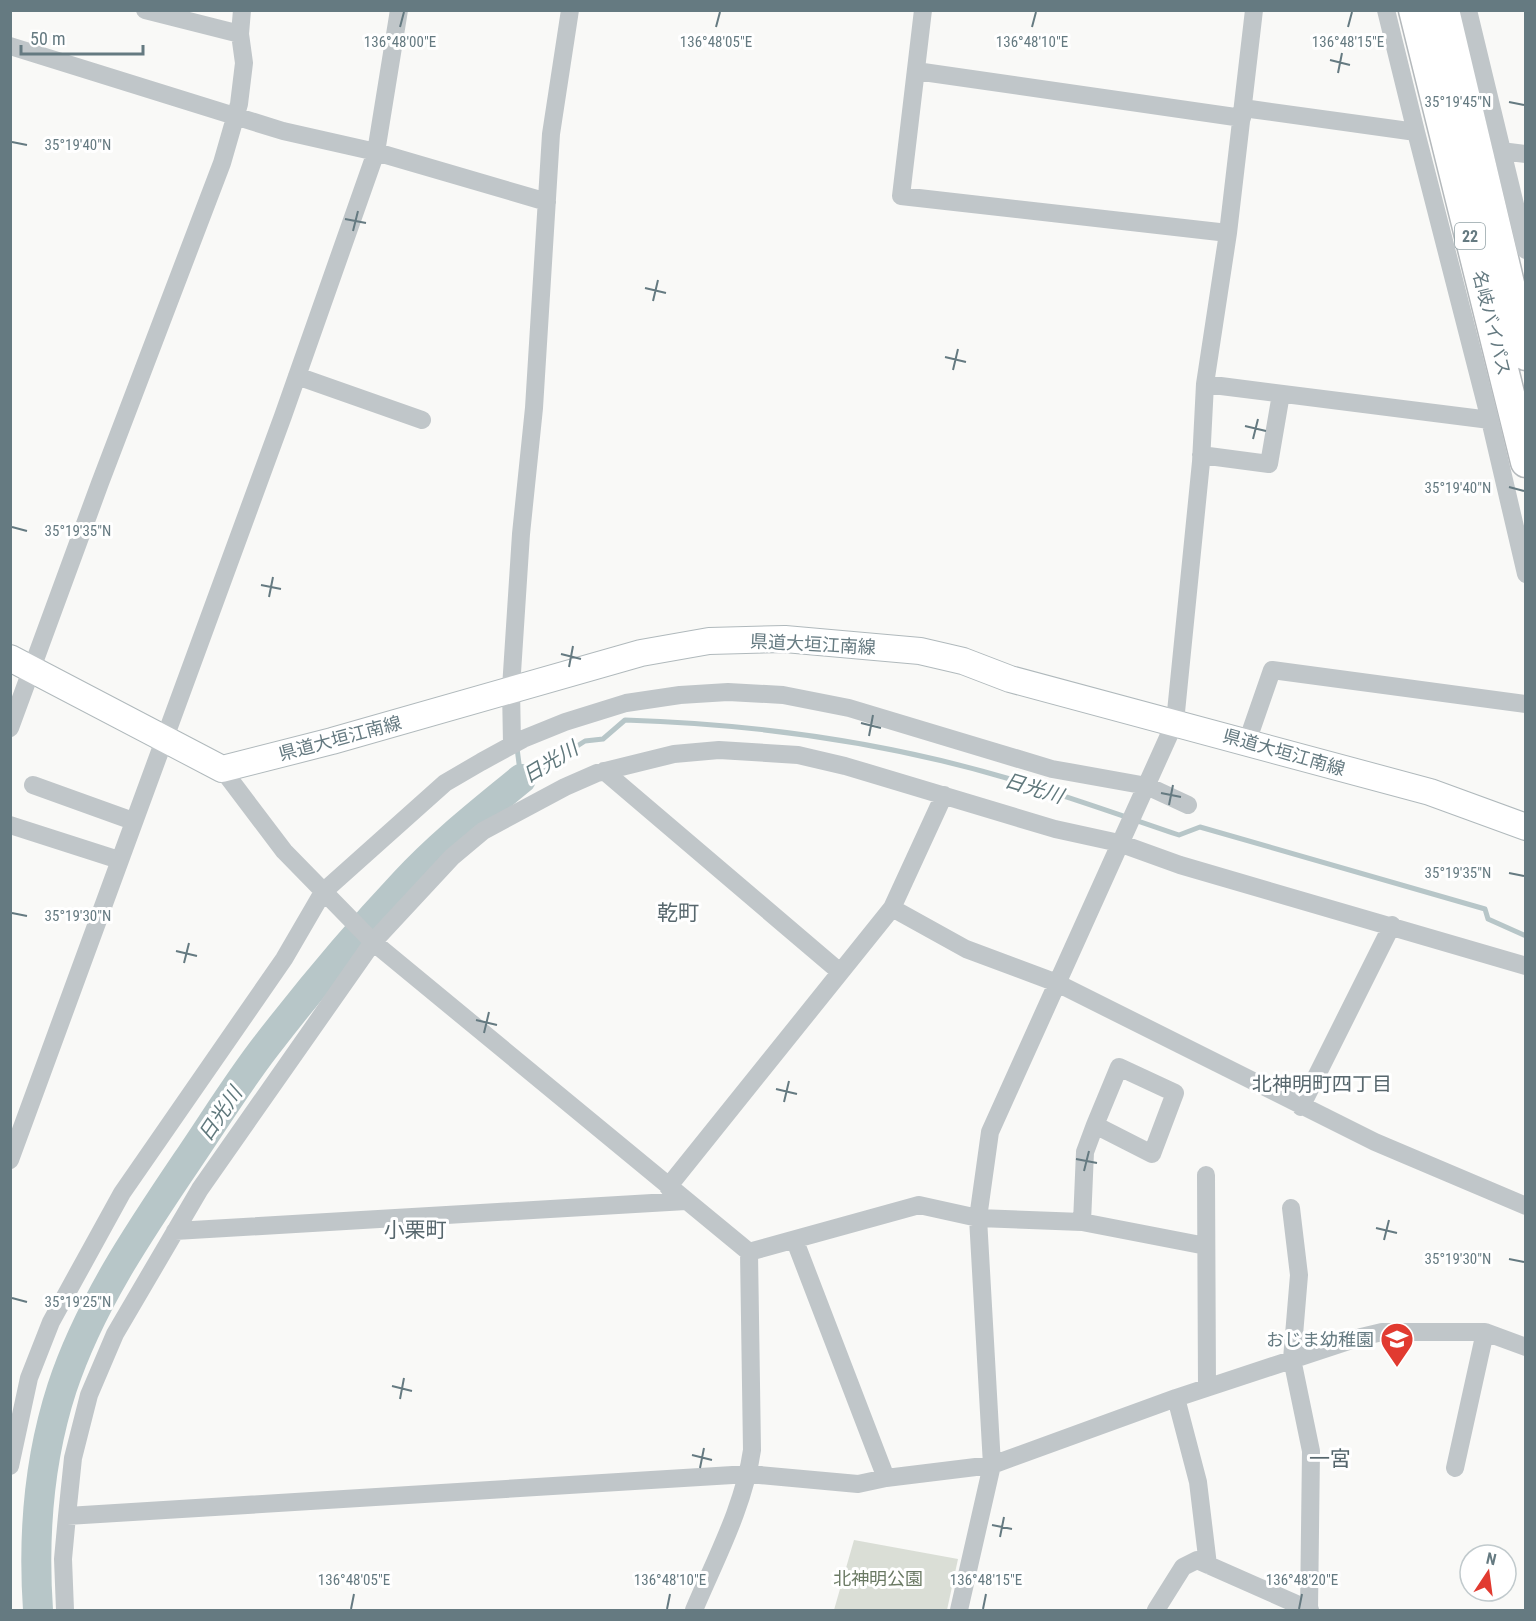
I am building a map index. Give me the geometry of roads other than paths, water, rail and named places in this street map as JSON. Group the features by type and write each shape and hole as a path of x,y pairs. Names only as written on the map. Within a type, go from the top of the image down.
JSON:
{"highway":[{"name":"名岐バイパス","path":"1414,10 1526,462"},
{"name":"名岐バイパス","path":"1444,10 1526,355"}],"main road":[{"name":"県道大垣江南線","path":"222,769 332,741 511,688 641,653 709,641 785,639 920,651 963,661 1010,679 1430,792 1526,828"},
{"path":"21,663 222,769"}],"street":[{"path":"145,10 240,34"},
{"path":"10,728 21,663 222,163 237,116 244,63 240,34 242,10"},
{"path":"10,1160 297,376 376,152 384,117 399,10"},
{"path":"512,744 511,688 521,534 534,408 551,134 570,10"},
{"path":"923,10 901,196 1228,233"},
{"path":"959,1611 992,1465 978,1218 990,1132 1175,722 1201,454 1205,384 1228,233 1254,10"},
{"path":"1386,10 1490,420 1526,574"},
{"path":"1468,10 1526,250"},
{"path":"10,46 283,131 376,152 547,202"},
{"path":"916,71 1243,113 1416,132"},
{"path":"1501,151 1526,154"},
{"path":"297,376 422,420"},
{"path":"1205,384 1490,420"},
{"path":"1201,454 1269,464 1281,394"},
{"path":"1247,742 1272,670 1526,704"},
{"path":"10,1466 29,1378 51,1322 87,1253 128,1183 284,959 326,894 445,783 512,744 565,722 626,703 680,695 728,692 783,695 849,708 1052,769 1146,789 1188,805"},
{"path":"65,1611 63,1559 73,1458 89,1395 116,1334 200,1189 371,940 452,857 483,831 565,787 604,771 674,754 752,750 798,755 835,763 1055,829 1120,841 1180,865 1392,925 1526,966"},
{"path":"222,769 284,851 371,940 749,1252"},
{"path":"604,771 840,972"},
{"path":"33,785 133,821"},
{"path":"668,1186 892,908 944,795"},
{"path":"10,825 118,860"},
{"path":"892,908 966,949 1057,982 1301,1107 1375,1142 1526,1206"},
{"path":"1301,1107 1392,925"},
{"path":"1082,1222 1085,1152 1095,1125 1119,1067 1175,1093 1152,1154 1095,1125"},
{"path":"1206,1175 1206,1387"},
{"path":"175,1231 686,1201"},
{"path":"749,1252 919,1205 978,1218 1082,1222 1206,1246"},
{"path":"1156,1611 1183,1567 1197,1560 1310,1610 1311,1452 1292,1359 1299,1275 1291,1208"},
{"path":"795,1241 886,1478"},
{"path":"694,1611 741,1500 749,1474 752,1450 749,1252"},
{"path":"67,1516 749,1474 858,1484 886,1478 992,1465 1206,1387 1382,1332 1485,1332 1526,1347"},
{"path":"1455,1468 1485,1332"},
{"path":"1176,1398 1198,1482 1208,1565"}],"waterway":[{"name":"日光川","path":"517,748 521,779 585,741 603,739 625,720 771,731 868,745 1010,779 1179,835 1200,827 1485,909 1488,919 1526,936"},
{"name":"日光川","path":"38,1610 37,1526 43,1470 54,1415 73,1358 86,1328 117,1270 151,1215 246,1074 316,983 418,868 521,779"}],"place":[{"name":"おじま幼稚園","path":"1397,1368"}],"district":[{"name":"乾町","path":"678,913"},
{"name":"北神明町四丁目","path":"1322,1084"},
{"name":"小栗町","path":"415,1230"},
{"name":"一宮","path":"1330,1459"}],"park label":[{"name":"北神明公園","path":"878,1578"}]}
